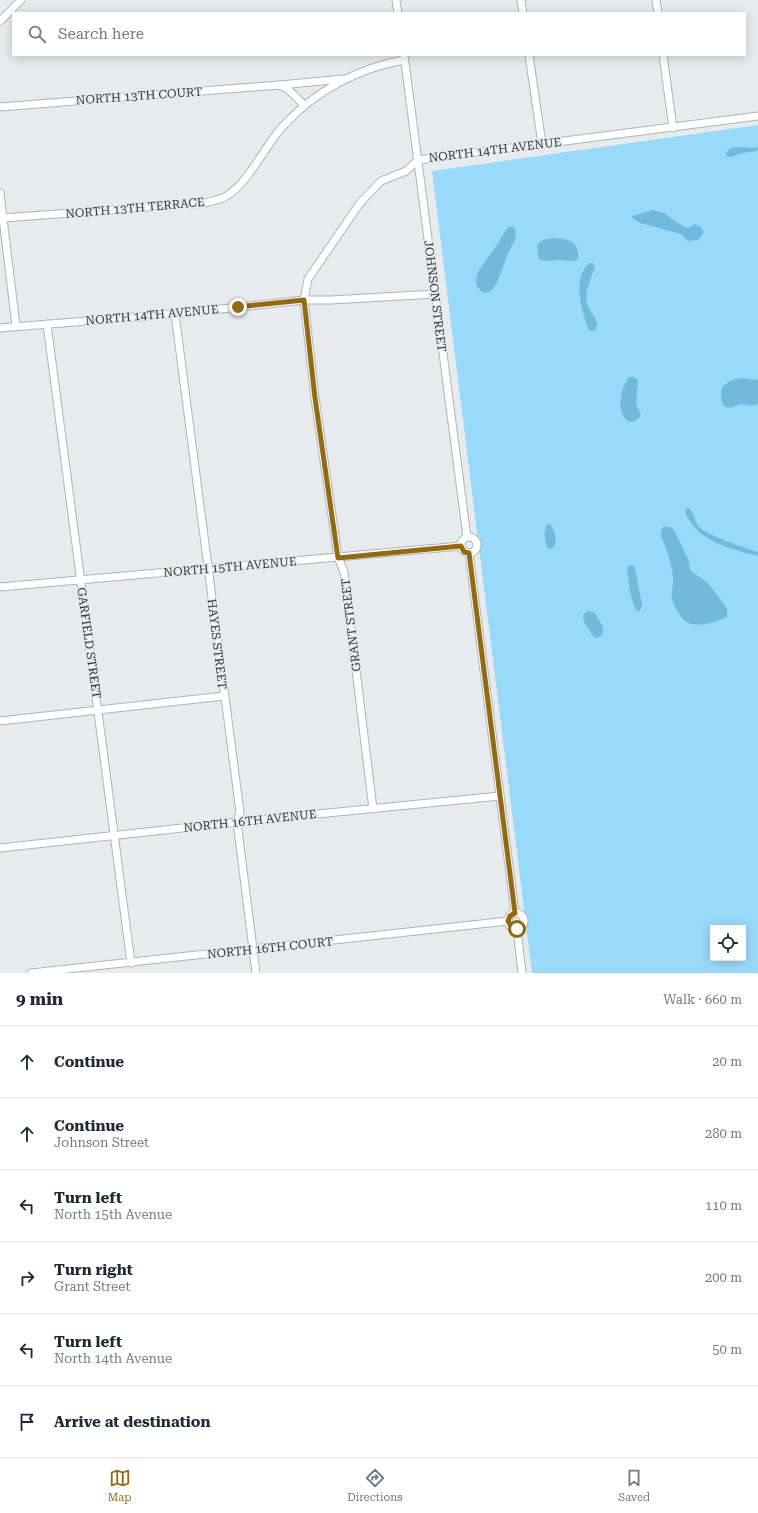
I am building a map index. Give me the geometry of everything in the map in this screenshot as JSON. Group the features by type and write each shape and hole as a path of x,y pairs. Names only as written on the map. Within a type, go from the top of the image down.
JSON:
{"street":[{"path":"0,22 21,0"},
{"path":"396,0 398,12"},
{"path":"521,0 523,12"},
{"path":"656,0 658,12"},
{"path":"529,56 542,144"},
{"path":"664,56 673,128"},
{"name":"NORTH 13TH TERRACE","path":"3,218 205,203 223,198 240,185 284,124 304,106 346,79 368,69 404,57"},
{"name":"JOHNSON STREET","path":"404,57 467,537"},
{"name":"NORTH 13TH COURT","path":"0,107 346,79"},
{"path":"279,85 288,89 304,106"},
{"name":"NORTH 14TH AVENUE","path":"304,300 308,279 360,203 381,181 406,171 418,160 758,116"},
{"path":"0,193 16,326"},
{"name":"NORTH 14TH AVENUE","path":"0,328 175,314 304,300 331,300 435,294"},
{"name":"GRANT STREET","path":"304,300 315,398 338,558 344,572 373,809"},
{"name":"HAYES STREET","path":"175,314 240,812 237,822 256,973"},
{"name":"GARFIELD STREET","path":"47,324 131,963"},
{"path":"467,537 472,537 477,543 475,551 469,553 464,552 461,546 462,540 467,537"},
{"name":"NORTH 15TH AVENUE","path":"0,587 81,579 208,570 461,546"},
{"path":"469,553 515,913"},
{"path":"0,721 224,696"},
{"name":"NORTH 16TH AVENUE","path":"0,848 237,822 500,796"},
{"path":"515,913 522,915 524,920 523,925 517,929 512,928 508,921 510,916 515,913"},
{"name":"NORTH 16TH COURT","path":"31,973 508,921"},
{"path":"517,929 522,973"}],"shaded area":[{"path":"758,125 758,973 532,973 432,171"},
{"path":"739,147 758,147 757,151 730,157 726,156 730,149"},
{"path":"653,210 664,213 684,227 689,228 695,224 701,227 704,232 698,240 688,241 681,234 640,223 633,219 632,216"},
{"path":"509,227 514,227 516,232 515,239 497,283 491,291 484,293 478,288 476,283 479,270"},
{"path":"554,238 568,240 575,244 578,252 578,258 575,261 545,261 539,259 537,245 543,240"},
{"path":"590,263 593,263 595,266 587,289 586,298 588,306 596,321 597,328 595,331 589,330 581,305 579,285 584,269"},
{"path":"629,377 633,377 638,380 636,404 641,415 633,422 627,421 621,411 620,405 623,388"},
{"path":"742,378 758,380 758,404 752,406 742,404 730,408 724,406 721,394 724,386 731,381"},
{"path":"688,508 692,512 699,527 710,534 758,552 758,556 720,544 703,535 696,529 687,517 686,510"},
{"path":"547,524 551,525 556,538 555,545 550,549 547,548 545,539"},
{"path":"663,527 670,527 674,530 688,559 690,570 709,584 727,609 727,617 714,622 698,625 686,621 676,609 672,598 672,572 661,536"},
{"path":"631,565 634,566 635,569 642,604 641,609 638,612 633,604 629,584 627,568"},
{"path":"588,611 595,613 604,629 601,636 597,638 593,636 584,622 583,615"}],"route":[{"path":"238,307 304,300 315,398 338,558 461,546 464,552 469,553 515,913 510,916 508,921 512,928 517,929"}]}
